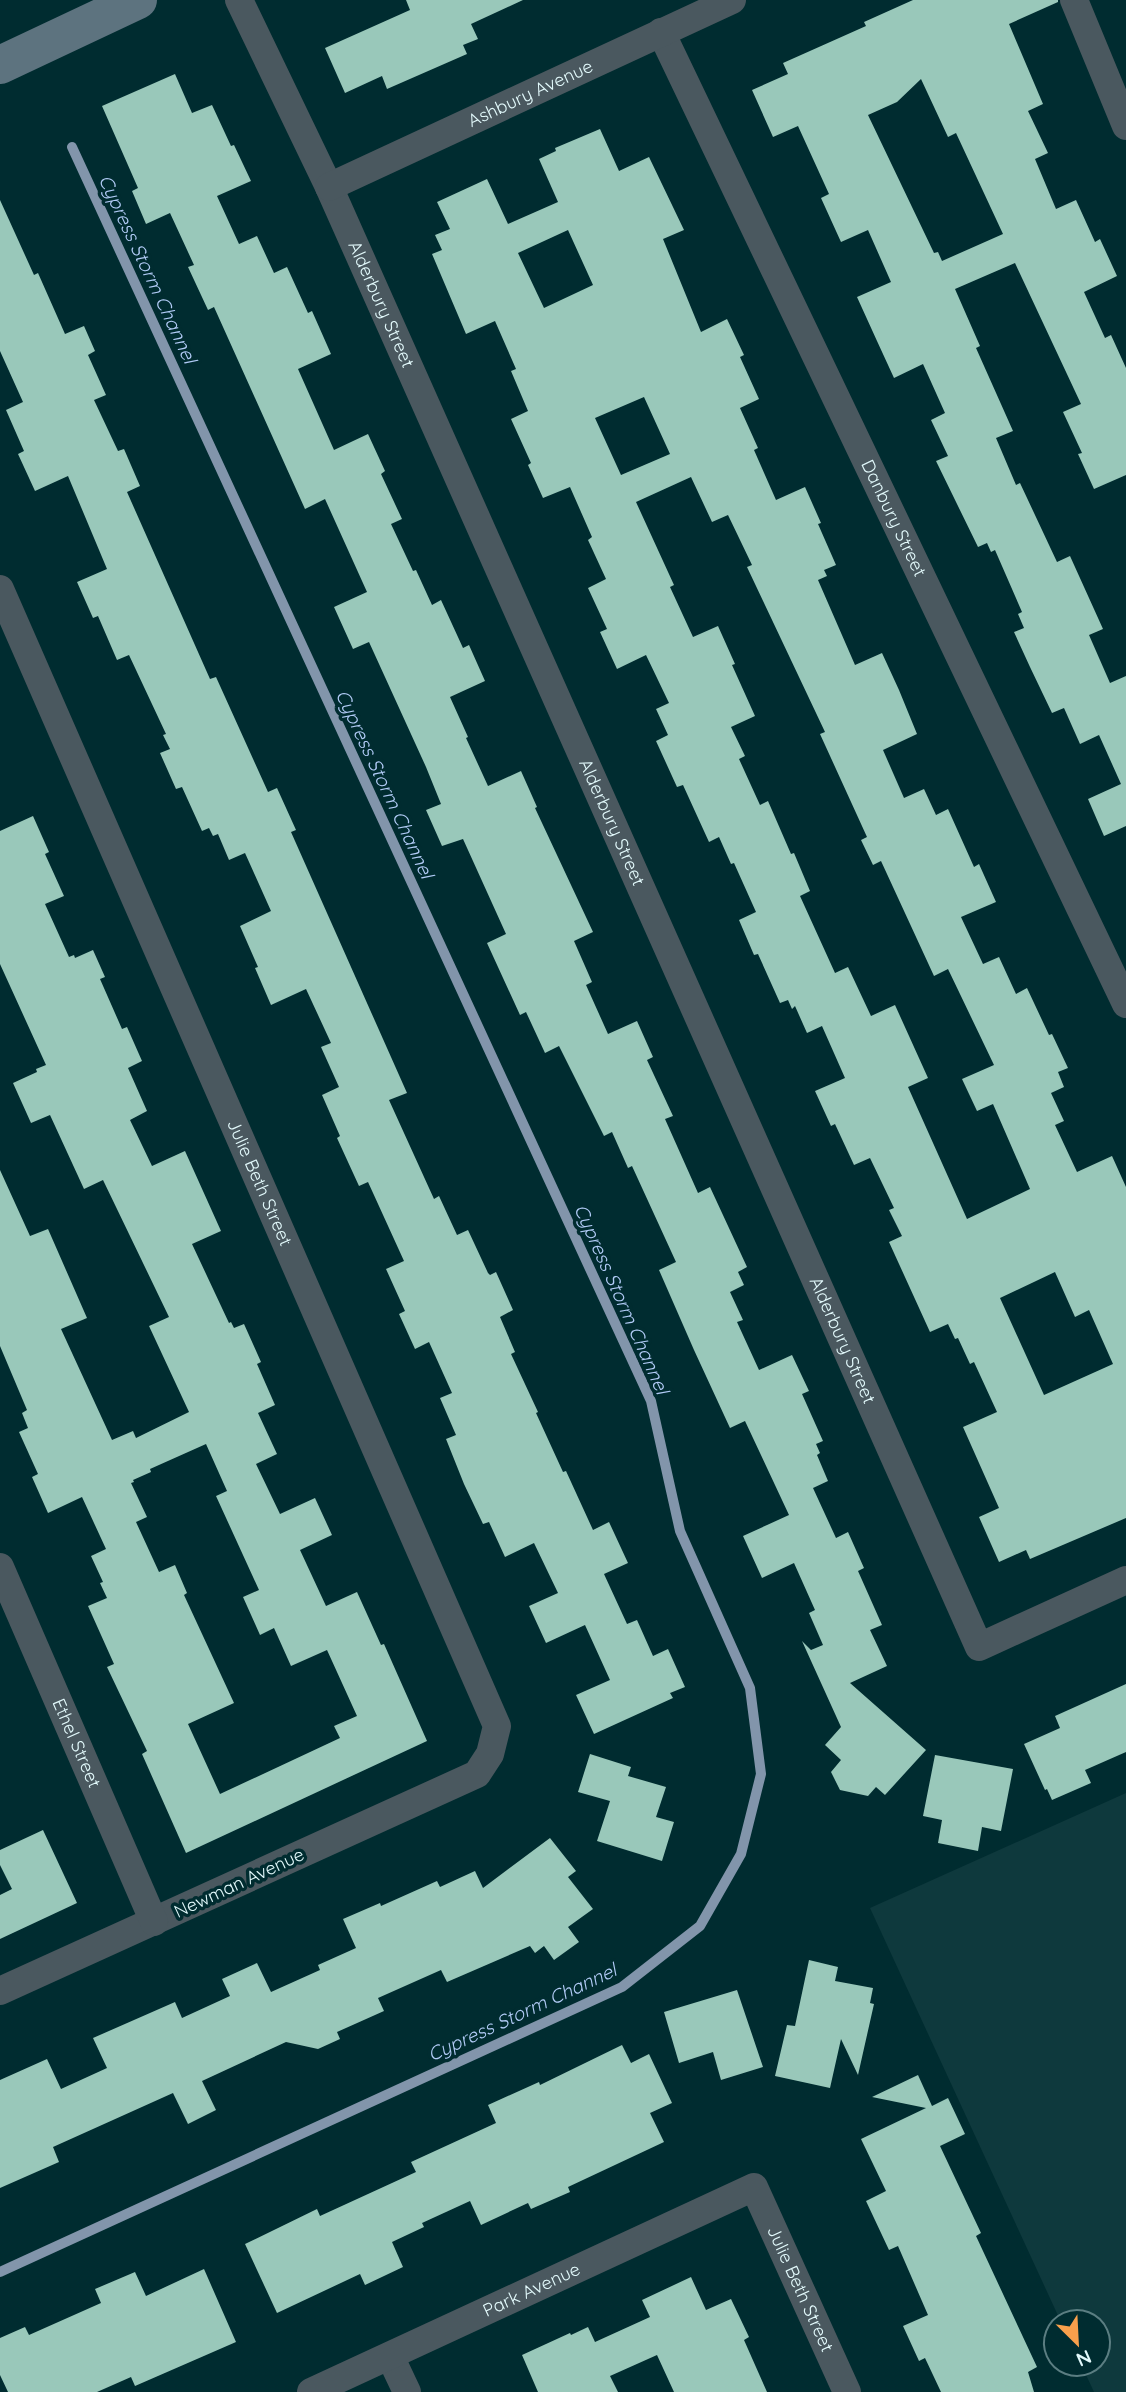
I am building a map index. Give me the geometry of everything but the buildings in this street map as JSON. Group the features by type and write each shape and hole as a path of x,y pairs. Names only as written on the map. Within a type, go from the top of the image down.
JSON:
{"main road":[{"path":"0,65 138,0"}],"street":[{"name":"Alderbury Street","path":"239,0 329,187 979,1647 1126,1580"},
{"name":"Ashbury Avenue","path":"329,187 732,0"},
{"path":"1074,0 1126,126"},
{"name":"Danbury Street","path":"661,32 1126,1004"},
{"name":"Julie Beth Street","path":"0,589 497,1726 490,1754 477,1774"},
{"name":"Ethel Street","path":"0,1567 154,1922"},
{"name":"Newman Avenue","path":"0,1991 477,1774"},
{"name":"Julie Beth Street","path":"754,2187 847,2392"},
{"name":"Park Avenue","path":"310,2392 754,2187"},
{"path":"390,2357 407,2392"}],"shaded area":[{"path":"1126,1793 1126,2392 1094,2392 1088,2378 1112,2378 1112,2308 1055,2308 870,1908"}],"waterway":[{"name":"Cypress Storm Channel","path":"0,2272 622,1987 700,1926 741,1854 761,1774 750,1688 680,1531 651,1401 72,147"}]}
